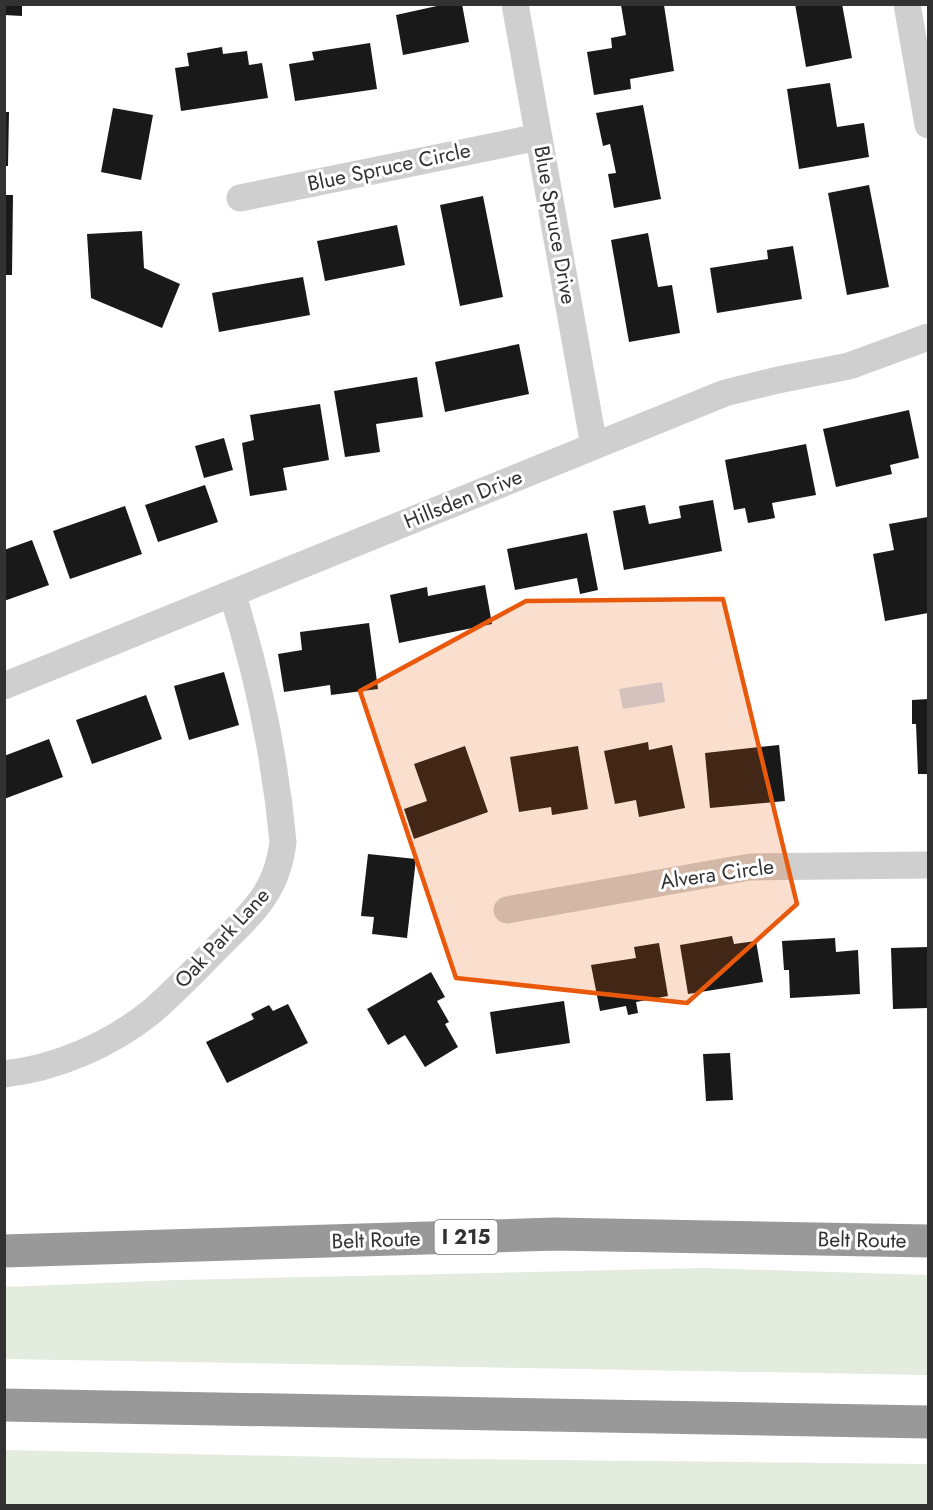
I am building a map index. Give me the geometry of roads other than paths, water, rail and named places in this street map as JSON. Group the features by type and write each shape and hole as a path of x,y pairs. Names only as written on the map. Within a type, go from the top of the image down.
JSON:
{"highway":[{"name":"Belt Route","path":"4,1251 555,1234 928,1241"},
{"path":"4,1405 928,1422"}],"street":[{"name":"Blue Spruce Drive","path":"515,4 594,446"},
{"path":"907,4 928,124"},
{"name":"Blue Spruce Circle","path":"240,198 539,136"},
{"name":"Hillsden Drive","path":"4,686 725,393 849,366 928,337"},
{"name":"Oak Park Lane","path":"4,1074 45,1066 75,1056 127,1029 149,1013 178,986 252,912 271,887 281,857 283,842 271,744 248,642 232,593"},
{"name":"Alvera Circle","path":"507,910 750,867 928,865"}],"water":[{"path":"662,682 665,702 623,709 619,689"}]}
